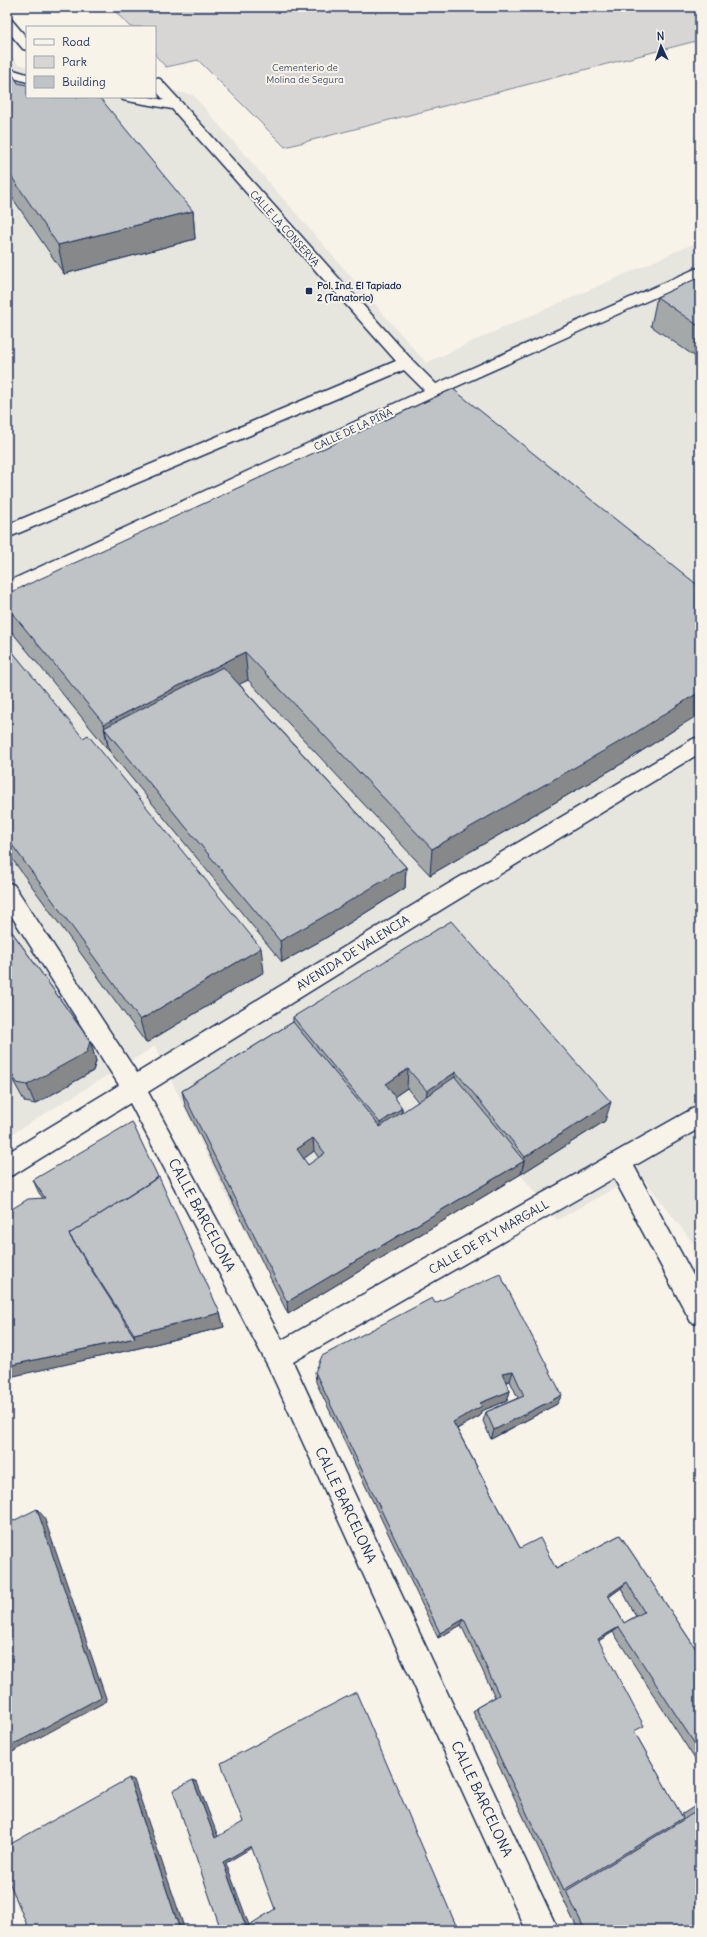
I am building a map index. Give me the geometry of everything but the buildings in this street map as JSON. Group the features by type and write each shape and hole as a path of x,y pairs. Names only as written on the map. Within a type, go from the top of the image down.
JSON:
{"street":[{"path":"7,22 26,45"},
{"path":"7,72 26,78"},
{"name":"CALLE LA CONSERVA","path":"156,83 406,363 434,391"},
{"path":"133,98 176,106"},
{"name":"CALLE DE LA PIÑA","path":"7,589 434,391 700,272"},
{"path":"7,532 406,363"},
{"name":"AVENIDA DE VALENCIA","path":"7,1166 441,899 700,744"},
{"name":"CALLE BARCELONA","path":"7,891 134,1088 277,1357 542,1930"},
{"name":"CALLE DE PI Y MARGALL","path":"277,1357 700,1116"},
{"path":"619,1163 700,1313"}],"shaded area":[{"path":"7,50 18,64 26,66 26,98 156,98 156,88 193,95 426,363 700,241 700,1252 640,1174 557,1220 452,1089 235,1214 155,1046 7,1137"}],"green space":[{"name":"Cementerio de Molina de Segura","path":"111,7 700,7 700,40 285,147 198,60 166,67 156,56 156,26 129,26"}],"place":[{"name":"Pol. Ind. El Tapiado 2 (Tanatorio)","path":"309,291"}]}
